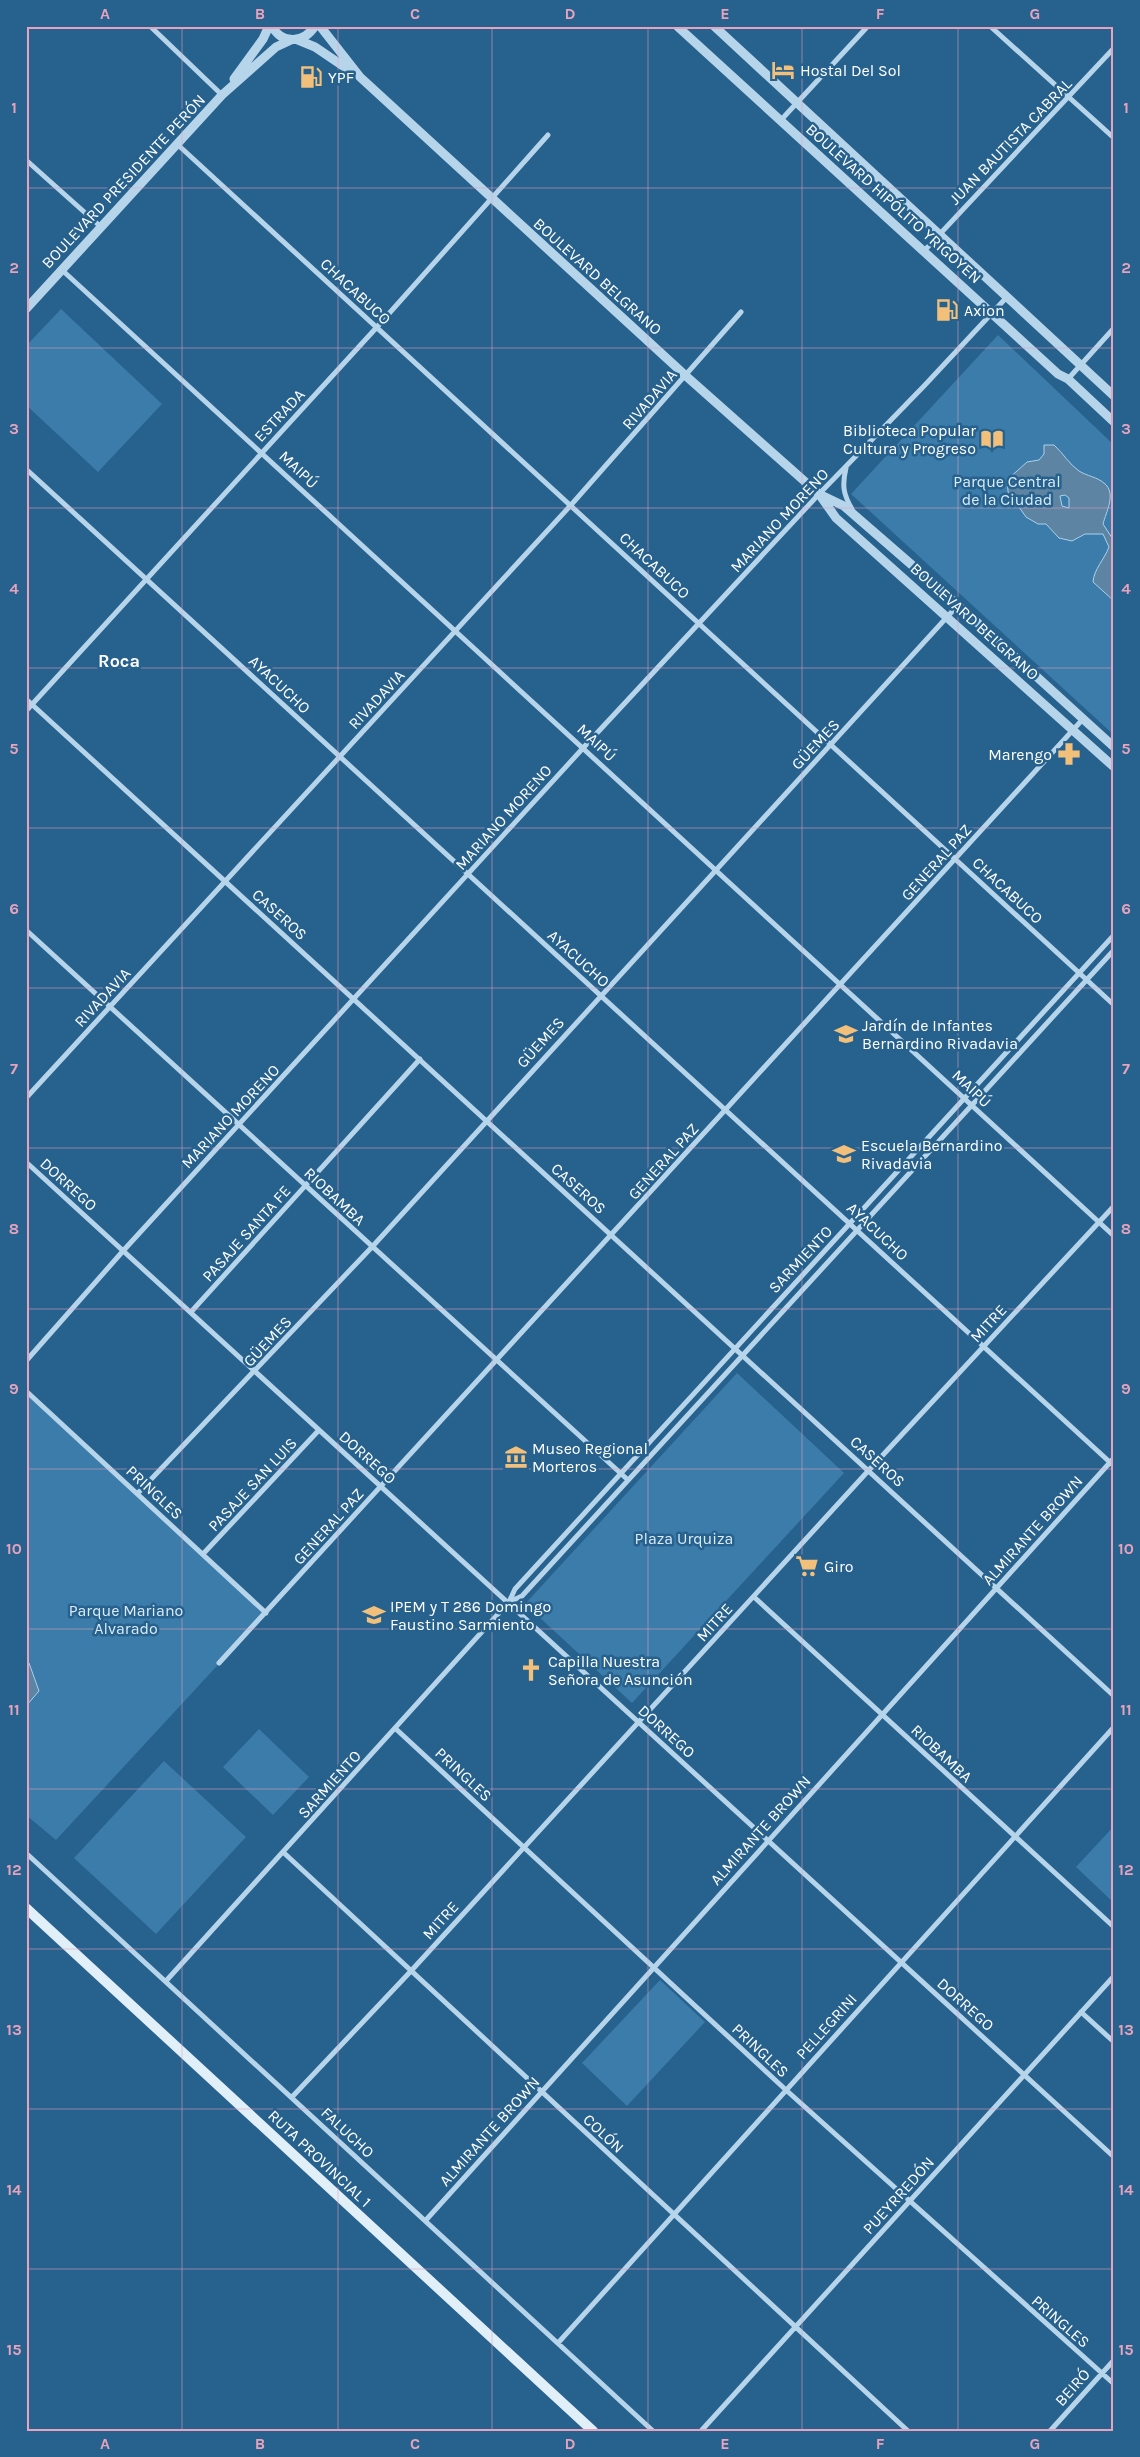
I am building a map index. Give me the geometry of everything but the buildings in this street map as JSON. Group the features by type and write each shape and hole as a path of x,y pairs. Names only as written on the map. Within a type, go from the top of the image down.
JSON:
{"main road":[{"name":"RUTA PROVINCIAL 1","path":"26,1908 593,2431"}],"street":[{"path":"150,26 222,95"},
{"name":"BOULEVARD PRESIDENTE PERÓN","path":"222,95 271,26 279,35 295,40"},
{"name":"BOULEVARD PRESIDENTE PERÓN","path":"26,309 222,95 276,47 310,33 315,26"},
{"name":"BOULEVARD BELGRANO","path":"320,26 360,77"},
{"name":"BOULEVARD HIPÓLITO YRIGOYEN","path":"677,26 1058,374 1068,379 1114,422"},
{"name":"BOULEVARD HIPÓLITO YRIGOYEN","path":"714,26 1114,396"},
{"path":"781,120 868,26"},
{"path":"990,26 1114,138"},
{"name":"BOULEVARD BELGRANO","path":"295,40 315,47 360,77 686,376 819,494 836,518 948,616 1114,767"},
{"name":"JUAN BAUTISTA CABRAL","path":"924,251 1114,48"},
{"name":"ESTRADA","path":"26,711 377,327 548,136"},
{"name":"CHACABUCO","path":"177,144 1114,1005"},
{"path":"26,160 101,227"},
{"name":"MAIPÚ","path":"62,270 717,869 1114,1236"},
{"name":"MARIANO MORENO","path":"26,1360 123,1251 699,623 1006,298"},
{"name":"RIVADAVIA","path":"26,1098 571,505 741,312"},
{"path":"1068,379 1114,328"},
{"path":"846,467 843,482 844,495 855,515"},
{"name":"AYACUCHO","path":"26,469 1112,1462"},
{"name":"BOULEVARD BELGRANO","path":"819,494 844,506 855,515 958,605 1114,747"},
{"name":"GÜEMES","path":"138,1493 256,1372 372,1247 600,994 958,605"},
{"name":"CASEROS","path":"26,699 1114,1696"},
{"name":"GENERAL PAZ","path":"219,1663 1083,719"},
{"name":"RIOBAMBA","path":"26,930 628,1480"},
{"name":"SARMIENTO","path":"166,1981 396,1729 509,1602 515,1589 1114,935"},
{"name":"SARMIENTO","path":"509,1602 522,1596 857,1228 1114,950"},
{"name":"PASAJE SANTA FE","path":"191,1312 420,1059"},
{"name":"DORREGO","path":"26,1162 1114,2156"},
{"name":"MITRE","path":"292,2097 411,1971 523,1846 639,1723 869,1470 1114,1206"},
{"name":"PRINGLES","path":"26,1391 266,1613"},
{"name":"PASAJE SAN LUIS","path":"203,1554 319,1430"},
{"name":"ALMIRANTE BROWN","path":"426,2220 540,2091 1112,1462"},
{"name":"RIOBAMBA","path":"754,1597 1114,1928"},
{"name":"PELLEGRINI","path":"558,2343 1114,1727"},
{"name":"PRINGLES","path":"396,1729 786,2090 1114,2384"},
{"name":"COLÓN","path":"283,1852 908,2431"},
{"name":"FALUCHO","path":"26,1853 653,2431"},
{"name":"PUEYRREDÓN","path":"701,2431 1114,1976"},
{"path":"1081,2012 1114,2042"},
{"name":"BEIRÓ","path":"1050,2431 1114,2360"}],"green space":[{"path":"61,309 162,404 98,472 26,405 26,346"},
{"name":"Parque Central de la Ciudad","path":"998,335 1114,445 1114,735 851,494"},
{"name":"Plaza Urquiza","path":"737,1373 844,1473 632,1703 525,1604"},
{"name":"Parque Mariano Alvarado","path":"26,1393 266,1613 56,1840 26,1815"},
{"path":"259,1729 309,1777 273,1815 223,1767"},
{"path":"164,1761 246,1837 156,1934 74,1858"},
{"path":"1114,1826 1114,1903 1076,1867"},
{"path":"660,1980 705,2022 627,2106 582,2063"}],"shaded area":[{"path":"1044,445 1054,445 1075,468 1101,481 1108,487 1110,503 1103,524 1114,541 1114,601 1093,582 1095,573 1109,547 1103,534 1085,534 1072,541 1059,538 1046,524 1038,524 1026,517 1019,507 1009,502 1007,480 1027,462 1039,460 1044,454","holes":["1065,495 1069,498 1069,508 1062,506 1060,496"]},
{"path":"26,1662 29,1663 39,1691 26,1706"}],"place":[{"name":"Hostal Del Sol","path":"783,70"},
{"name":"YPF","path":"311,77"},
{"name":"Axion","path":"947,310"},
{"name":"Biblioteca Popular Cultura y Progreso","path":"992,439"},
{"name":"Marengo","path":"1069,754"},
{"name":"Jardín de Infantes Bernardino Rivadavia","path":"846,1034"},
{"name":"Escuela Bernardino Rivadavia","path":"844,1154"},
{"name":"Museo Regional Morteros","path":"516,1457"},
{"name":"Giro","path":"807,1566"},
{"name":"IPEM y T 286 Domingo Faustino Sarmiento","path":"374,1615"},
{"name":"Capilla Nuestra Señora de Asunción","path":"531,1670"}],"district":[{"name":"Roca","path":"119,661"}]}
